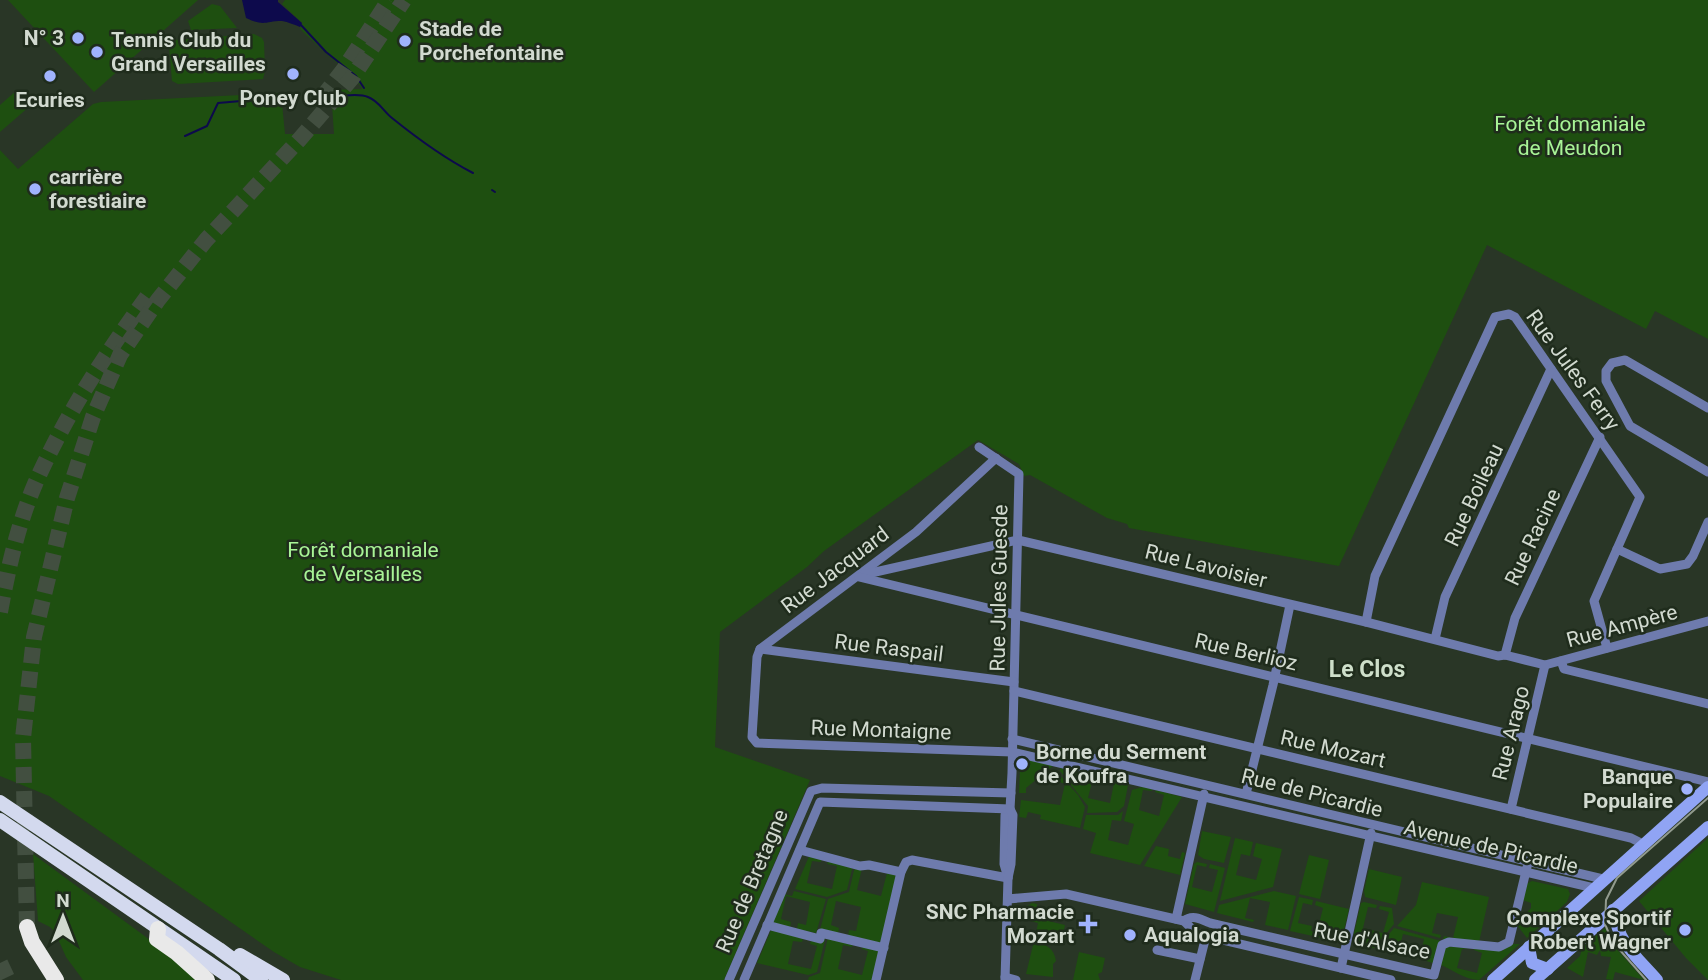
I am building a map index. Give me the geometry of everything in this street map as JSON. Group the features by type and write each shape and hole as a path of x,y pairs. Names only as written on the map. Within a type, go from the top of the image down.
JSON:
{"highway":[{"path":"0,795 14,805 20,816"},
{"path":"0,802 261,980"},
{"path":"0,820 234,980"},
{"path":"27,927 32,942 56,980"},
{"path":"158,929 157,939 207,980"},
{"path":"219,949 232,951 283,980"}],"main road":[{"path":"1493,980 1708,785"},
{"path":"1514,961 1528,967 1534,980 1708,827"},
{"path":"1613,910 1616,927 1623,942 1657,980"},
{"path":"1529,947 1532,963 1548,969"}],"street":[{"name":"Rue Jules Ferry","path":"1366,622 1376,576 1494,317 1498,314 1512,314 1640,497 1594,601 1607,649"},
{"path":"1708,408 1625,360 1612,363 1606,371 1607,385 1630,426 1708,472"},
{"name":"Rue Boileau","path":"1435,639 1445,597 1551,369"},
{"name":"Rue Racine","path":"1505,655 1515,618 1600,437"},
{"name":"Rue Jules Guesde","path":"979,447 1019,474 1010,809 1013,815 1012,864 1008,878 1005,979"},
{"name":"Rue Jacquard","path":"760,649 916,532 996,458"},
{"path":"1617,550 1660,569 1687,564 1708,522"},
{"name":"Rue Lavoisier","path":"857,576 1018,540 1545,665"},
{"name":"Rue Berlioz","path":"857,576 1528,737 1708,785"},
{"path":"1246,794 1290,604"},
{"name":"Rue Ampère","path":"1545,665 1708,621"},
{"name":"Rue Raspail","path":"760,649 1014,686"},
{"name":"Rue Montaigne","path":"760,649 757,657 752,737 757,743 1012,752"},
{"path":"1561,661 1564,669 1708,704"},
{"name":"Rue Arago","path":"1511,809 1545,665"},
{"name":"Rue Mozart","path":"1014,686 1256,748 1631,838 1640,845"},
{"name":"Rue de Picardie","path":"1013,739 1529,862 1598,884"},
{"name":"Avenue de Picardie","path":"1012,752 1526,873 1598,884"},
{"path":"1183,922 1206,785"},
{"name":"Rue de Bretagne","path":"729,980 811,791 822,788 1011,793"},
{"name":"Rue de Bretagne","path":"744,980 820,802 822,788"},
{"name":"Rue de Bretagne","path":"807,796 820,802 1010,809"},
{"path":"1341,968 1373,825"},
{"path":"800,850 860,866 869,865 901,872"},
{"path":"880,978 901,872 906,862 912,860 1008,878"},
{"name":"Rue d'Alsace","path":"1183,922 1192,917 1434,975 1442,945 1449,942 1499,947 1508,943 1529,862"},
{"path":"1007,900 1066,894 1183,922 1196,933 1206,936 1391,980"},
{"path":"767,925 820,939 821,933 884,948"},
{"path":"1195,980 1206,936"},
{"path":"1157,950 1200,959"},
{"path":"1005,979 1016,980"}],"green space":[{"name":"Tennis Club du Grand Versailles","path":"8,0 198,0 94,92"},
{"name":"Forêt domaniale de Versailles","path":"285,0 1708,0 1708,339 1655,311 1646,329 1487,245 1339,566 1129,528 1127,524 1107,518 1030,475 1024,476 1019,464 978,440 824,551 807,567 720,632 715,747 810,780 724,980 341,980 300,967 274,952 49,796 0,776 0,150 18,169 93,104 101,102 281,93 285,134 334,134 331,90 362,89 354,76 300,29 302,23 282,4"},
{"path":"212,4 220,6 237,28 191,30 188,21"},
{"path":"254,34 264,42 263,79 178,84 172,81 169,47 173,40"},
{"path":"16,91 30,106 0,132 0,105"},
{"path":"1029,760 1054,765 1026,788 1026,793 1019,793 1020,770"},
{"path":"1060,768 1102,778 1093,778 1088,798 1110,803 1114,783 1106,779 1128,785 1124,806 1117,812 1087,813 1088,806"},
{"path":"1059,774 1085,807 1080,828 1040,819 1041,815 1028,812 1026,818 1019,817 1021,800 1060,805 1065,784 1057,781"},
{"path":"1142,787 1152,791 1143,790 1139,810 1159,816 1164,795 1155,792 1156,790 1182,797 1140,865 1090,853 1096,833 1083,829 1086,815 1118,815 1123,811 1121,821 1112,820 1108,840 1128,845 1134,824 1124,821 1132,790"},
{"path":"1202,831 1231,837 1224,863 1198,855"},
{"path":"1235,838 1253,842 1250,856 1241,854 1236,875 1256,880 1262,859 1253,856 1256,843 1282,849 1273,887 1220,901"},
{"name":"Complexe Sportif Robert Wagner","path":"1708,838 1708,980 1639,901"},
{"path":"1156,846 1169,849 1168,856 1180,859 1182,852 1185,853 1180,875 1144,866"},
{"path":"33,854 146,937 199,980 83,980 66,957 55,932 38,921"},
{"path":"810,854 822,857 821,862 812,861 807,883 832,889 837,866 827,864 829,859 853,865 847,890 827,897 795,889"},
{"path":"1309,855 1329,860 1320,899 1299,894"},
{"path":"1194,864 1207,864 1206,867 1197,865 1192,887 1212,892 1218,870 1209,868 1210,864 1225,868 1214,912 1185,904"},
{"path":"855,866 862,868 857,890 881,896 887,873 878,871 900,873 884,945 848,936 849,930 856,931 861,907 836,901 831,925 839,928 838,934 820,930 828,899 849,892"},
{"path":"1369,869 1402,877 1396,905 1365,897"},
{"path":"1532,881 1568,889 1570,894 1567,902 1527,938 1516,924 1531,908 1531,903 1523,900 1526,884"},
{"path":"1422,882 1489,897 1479,942 1443,939 1444,936 1453,938 1458,917 1437,913 1432,933 1441,935 1440,938 1397,926 1416,905"},
{"path":"794,891 826,899 816,933 797,929 798,923 806,925 810,902 786,896 781,919 791,922 790,928 771,923 783,894 792,896"},
{"path":"1274,891 1296,896 1288,930 1265,925 1270,902 1250,898 1245,918 1254,920 1253,922 1217,913 1219,905"},
{"path":"1299,897 1313,900 1312,905 1303,903 1298,923 1312,926 1311,931 1342,938 1340,942 1290,931"},
{"path":"1316,901 1349,909 1343,934 1318,928 1323,908 1315,905"},
{"path":"1032,903 1042,909 1040,919 1065,925 1061,944 1052,938 1047,941 1035,938 1038,923 1018,918 1020,911"},
{"path":"1361,903 1377,905 1376,908 1368,907 1363,928 1383,933 1389,912 1379,909 1380,906 1392,908 1394,924 1374,948 1352,942"},
{"path":"772,928 804,936 802,942 793,941 788,964 811,969 817,946 810,944 812,938 826,936 817,972 808,975 757,963"},
{"path":"1394,928 1441,941 1436,964 1420,959 1424,939 1403,934 1398,954 1377,949"},
{"path":"1605,928 1614,946 1644,980 1615,972 1613,980 1606,979 1611,957 1601,956 1600,950 1597,955 1588,952 1583,977 1567,968 1580,956 1582,948"},
{"path":"828,937 853,942 852,947 843,945 838,969 862,975 868,951 862,949 863,945 882,949 874,980 808,980 820,973"},
{"path":"1034,941 1054,953 1056,961 1053,964 1053,977 1026,974"},
{"path":"1511,944 1520,944 1479,980 1438,964 1445,946 1469,948 1462,949 1457,968 1477,973 1482,953 1474,948 1502,951"},
{"path":"1079,952 1105,958 1102,972 1098,974 1100,980 1073,980"}],"shaded area":[{"path":"242,0 278,0 302,23 300,27 282,21 252,21 246,18"}],"waterway":[{"path":"301,25 326,52 356,76 364,88"},
{"path":"336,96 361,95 372,99 421,141 473,173"},
{"path":"185,136 207,126 218,103 278,98"}],"tunnel":[{"path":"321,99 389,0"},
{"path":"27,927 23,738 34,637 67,498 93,417 120,355 158,300 206,240 299,140 352,78 404,0"},
{"path":"0,612 10,563 35,484 86,387 147,297"},
{"path":"0,963 8,980"}],"tram line":[{"path":"1646,980 1612,941 1605,924 1606,900 1617,878 1708,798"}],"place":[{"name":"N° 3","path":"78,38"},
{"name":"Stade de Porchefontaine","path":"405,41"},
{"name":"Tennis Club du Grand Versailles","path":"97,52"},
{"name":"Poney Club","path":"293,74"},
{"name":"Ecuries","path":"50,76"},
{"name":"carrière forestiaire","path":"35,189"},
{"name":"Borne du Serment de Koufra","path":"1022,764"},
{"name":"Banque Populaire","path":"1687,789"},
{"name":"SNC Pharmacie Mozart","path":"1088,924"},
{"name":"Complexe Sportif Robert Wagner","path":"1685,930"},
{"name":"Aqualogia","path":"1130,935"}],"district":[{"name":"Le Clos","path":"1367,669"}],"park label":[{"name":"Forêt domaniale de Meudon","path":"1570,136"}]}
